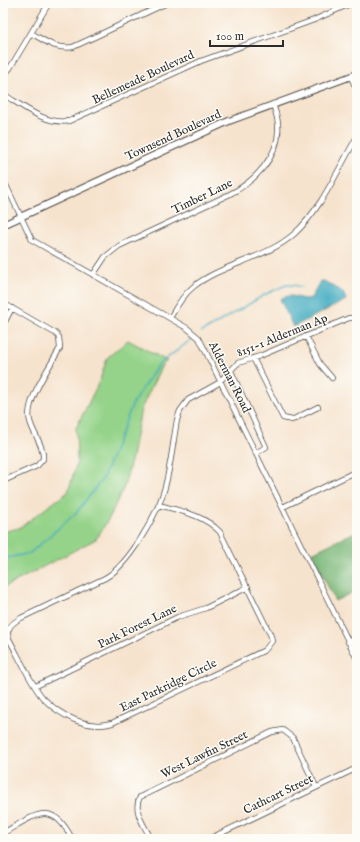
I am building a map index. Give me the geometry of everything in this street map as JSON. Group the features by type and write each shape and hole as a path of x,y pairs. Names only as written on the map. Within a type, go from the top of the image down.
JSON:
{"street":[{"path":"3,76 49,3"},
{"path":"31,33 53,46 66,48 167,3"},
{"name":"Bellemeade Boulevard","path":"3,94 46,119 54,121 69,121 201,61 314,20 352,3"},
{"path":"354,75 357,90"},
{"name":"Townsend Boulevard","path":"3,225 229,121 354,75"},
{"name":"Timber Lane","path":"93,275 105,257 119,246 228,196 257,175 272,153 278,134 278,124 273,104"},
{"path":"170,318 179,302 194,286 275,247 301,227 315,210 357,137"},
{"name":"Alderman Road","path":"3,179 32,240 170,318 194,333 199,338 357,659"},
{"path":"3,303 55,333 59,337 60,348 29,407 30,421 41,446 43,459 37,466 3,481"},
{"path":"3,325 12,308"},
{"name":"8151-1 Alderman Ap","path":"10,626 20,618 113,574 127,560 159,505 166,485 180,411 188,400 217,384 238,363 349,318 357,318"},
{"path":"306,336 320,364 332,378"},
{"path":"253,358 283,418 292,420 318,407"},
{"path":"229,372 266,447 256,453"},
{"path":"282,507 357,471"},
{"path":"159,505 200,517 214,526 224,539 248,587"},
{"name":"East Parkridge Circle","path":"10,626 7,631 9,639 42,697 70,717 90,726 112,723 265,650 270,644 271,636 248,587"},
{"name":"Park Forest Lane","path":"36,686 178,617 206,608 248,587"},
{"path":"348,642 357,638"},
{"name":"West Lawfin Street","path":"151,839 138,813 138,802 144,794 272,732 283,730 292,738 316,787"},
{"name":"Cathcart Street","path":"208,839 357,768"},
{"path":"3,833 37,814 45,813 52,814 62,822 72,839"}],"green space":[{"path":"128,340 167,361 162,365 141,409 132,457 124,487 108,520 96,539 3,588 3,532 19,528 68,492 77,462 76,428 100,380 107,358"},
{"path":"357,531 357,590 335,601 312,553"}],"water":[{"path":"320,281 324,281 343,292 346,300 293,327 280,299 289,296 303,299 311,298"}],"waterway":[{"path":"202,332 266,294 286,285 301,287"},
{"path":"3,559 30,553 76,513 103,478 133,403 158,365 192,339"}]}
